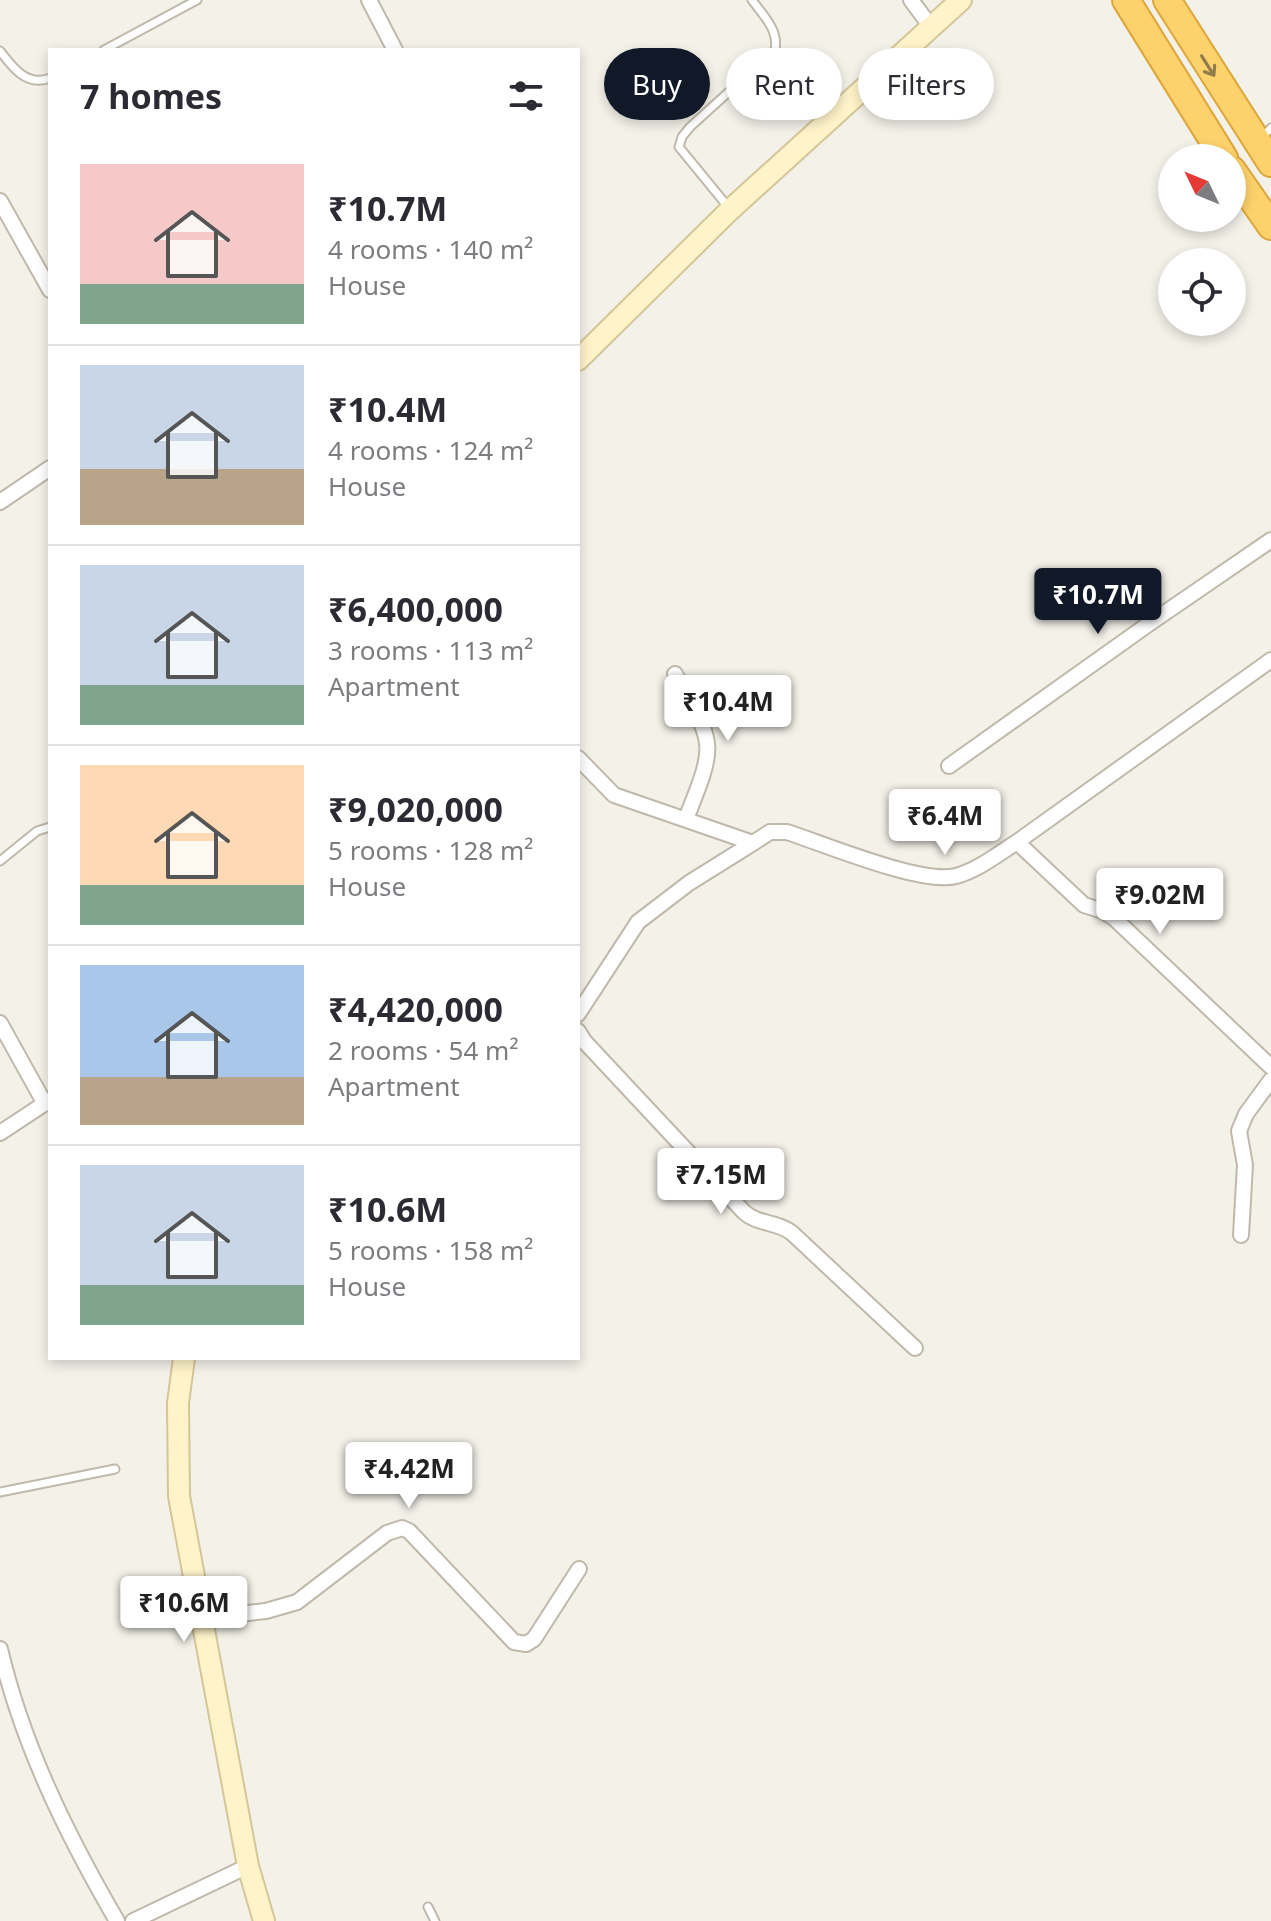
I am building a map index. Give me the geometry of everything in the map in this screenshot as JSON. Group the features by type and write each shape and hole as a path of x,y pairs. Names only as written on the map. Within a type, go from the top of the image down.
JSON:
{"highway":[{"path":"1126,0 1215,144"},
{"path":"1167,0 1266,144"},
{"path":"1246,190 1271,226"}],"street":[{"path":"369,0 394,48"},
{"path":"911,0 931,27"},
{"path":"580,358 730,210 961,0"},
{"path":"3,212 48,287"},
{"path":"1,503 48,469"},
{"path":"949,766 1271,540"},
{"path":"580,1011 638,922 689,883 770,832 787,832 911,872 955,876 1017,842 1271,660"},
{"path":"675,674 709,740 706,767 686,819"},
{"path":"580,760 614,795 753,843"},
{"path":"1017,842 1084,905 1114,918 1271,1067"},
{"path":"0,1023 48,1102 0,1133"},
{"path":"580,1034 750,1218 777,1224 792,1233 915,1348"},
{"path":"1241,1235 1245,1165 1239,1131 1246,1114 1271,1080"},
{"path":"184,1360 178,1403 179,1496 248,1866 264,1921"},
{"path":"202,1618 266,1611 297,1602 387,1533 402,1528 409,1531 514,1642 526,1644 534,1639 579,1569"},
{"path":"0,1649 36,1762 70,1836 117,1921"},
{"path":"133,1921 248,1866"}],"lane":[{"path":"108,48 197,0"},
{"path":"730,210 679,147 690,127 775,50 777,40 773,29 752,0"},
{"path":"0,51 26,79 40,82 48,79"},
{"path":"0,861 37,831 48,828"},
{"path":"0,1492 115,1469"},
{"path":"428,1907 435,1921"}]}
